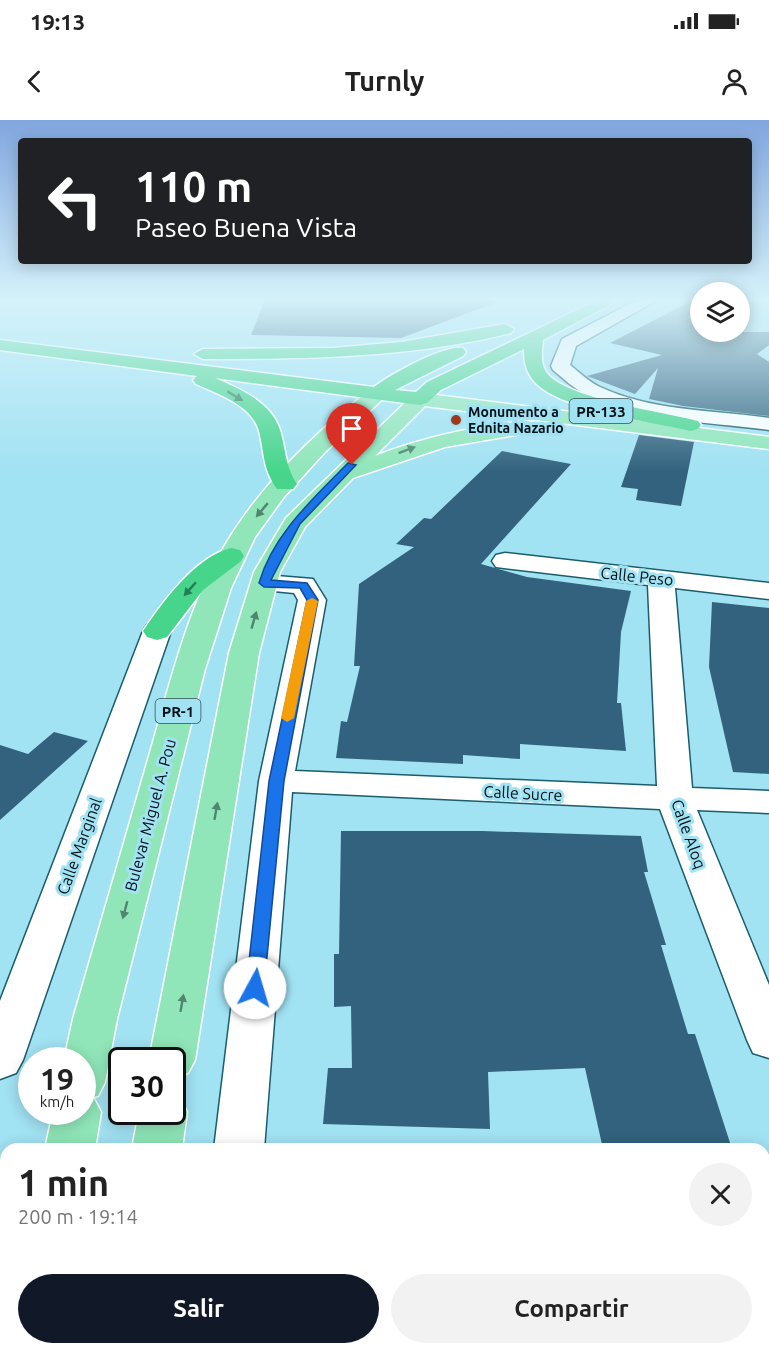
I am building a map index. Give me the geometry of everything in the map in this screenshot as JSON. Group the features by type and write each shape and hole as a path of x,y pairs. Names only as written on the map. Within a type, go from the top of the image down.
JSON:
{"highway":[{"path":"121,357 427,392 484,357"},
{"path":"148,357 178,362 282,357"},
{"path":"385,388 449,357"},
{"path":"532,357 538,375 547,384 573,397 689,429"},
{"path":"178,362 257,410 269,428 273,466 285,484"},
{"path":"157,631 193,584 231,556"}],"main road":[{"name":"Bulevar Miguel A. Pou","path":"90,1047 184,686 198,641 231,556 258,514 285,484 334,431 385,388"},
{"name":"PR-133","path":"427,392 689,429 769,444"},
{"path":"174,1047 244,653 267,572 296,523 334,482 427,392"},
{"path":"334,482 413,447 482,431 530,427 639,435 689,429"},
{"name":"PR-133","path":"689,429 769,436"},
{"path":"71,1143 74,1125"},
{"path":"158,1143 161,1125"}],"street":[{"path":"563,357 560,366 592,390 615,398 653,407 769,424"},
{"name":"Calle Peso","path":"505,561 769,591"},
{"name":"Calle Aloq","path":"661,579 675,800 769,1040"},
{"path":"240,1143 276,781 312,600 303,585 264,583"},
{"name":"Calle Marginal","path":"0,1060 157,631"},
{"name":"Calle Sucre","path":"276,781 675,800 769,802"}],"building":[{"path":"656,357 761,357 769,362 769,416 683,406 649,399 658,368 635,394 587,376"},
{"path":"639,435 694,442 681,506 636,500 638,489 621,487"},
{"path":"502,451 571,464 481,564 527,577 631,591 621,632 617,703 621,703 626,751 520,744 520,759 463,755 463,764 336,758 341,721 347,722 360,666 354,666 359,584 414,547 396,544 424,518 431,519"},
{"path":"712,602 769,608 769,774 733,772 709,667"},
{"path":"54,732 88,741 0,820 0,745 28,754"},
{"path":"341,831 482,831 641,836 648,872 644,872 666,945 661,945 688,1034 695,1034 730,1143 602,1143 585,1068 488,1072 490,1129 323,1124 328,1068 352,1068 351,1006 334,1007 334,954 339,954"}],"slow traffic":[{"path":"287,718 312,601"}],"place":[{"name":"Monumento a Ednita Nazario","path":"456,420"}],"route":[{"path":"255,988 276,781 312,600 303,585 264,583 267,572 296,523 352,465"}]}
